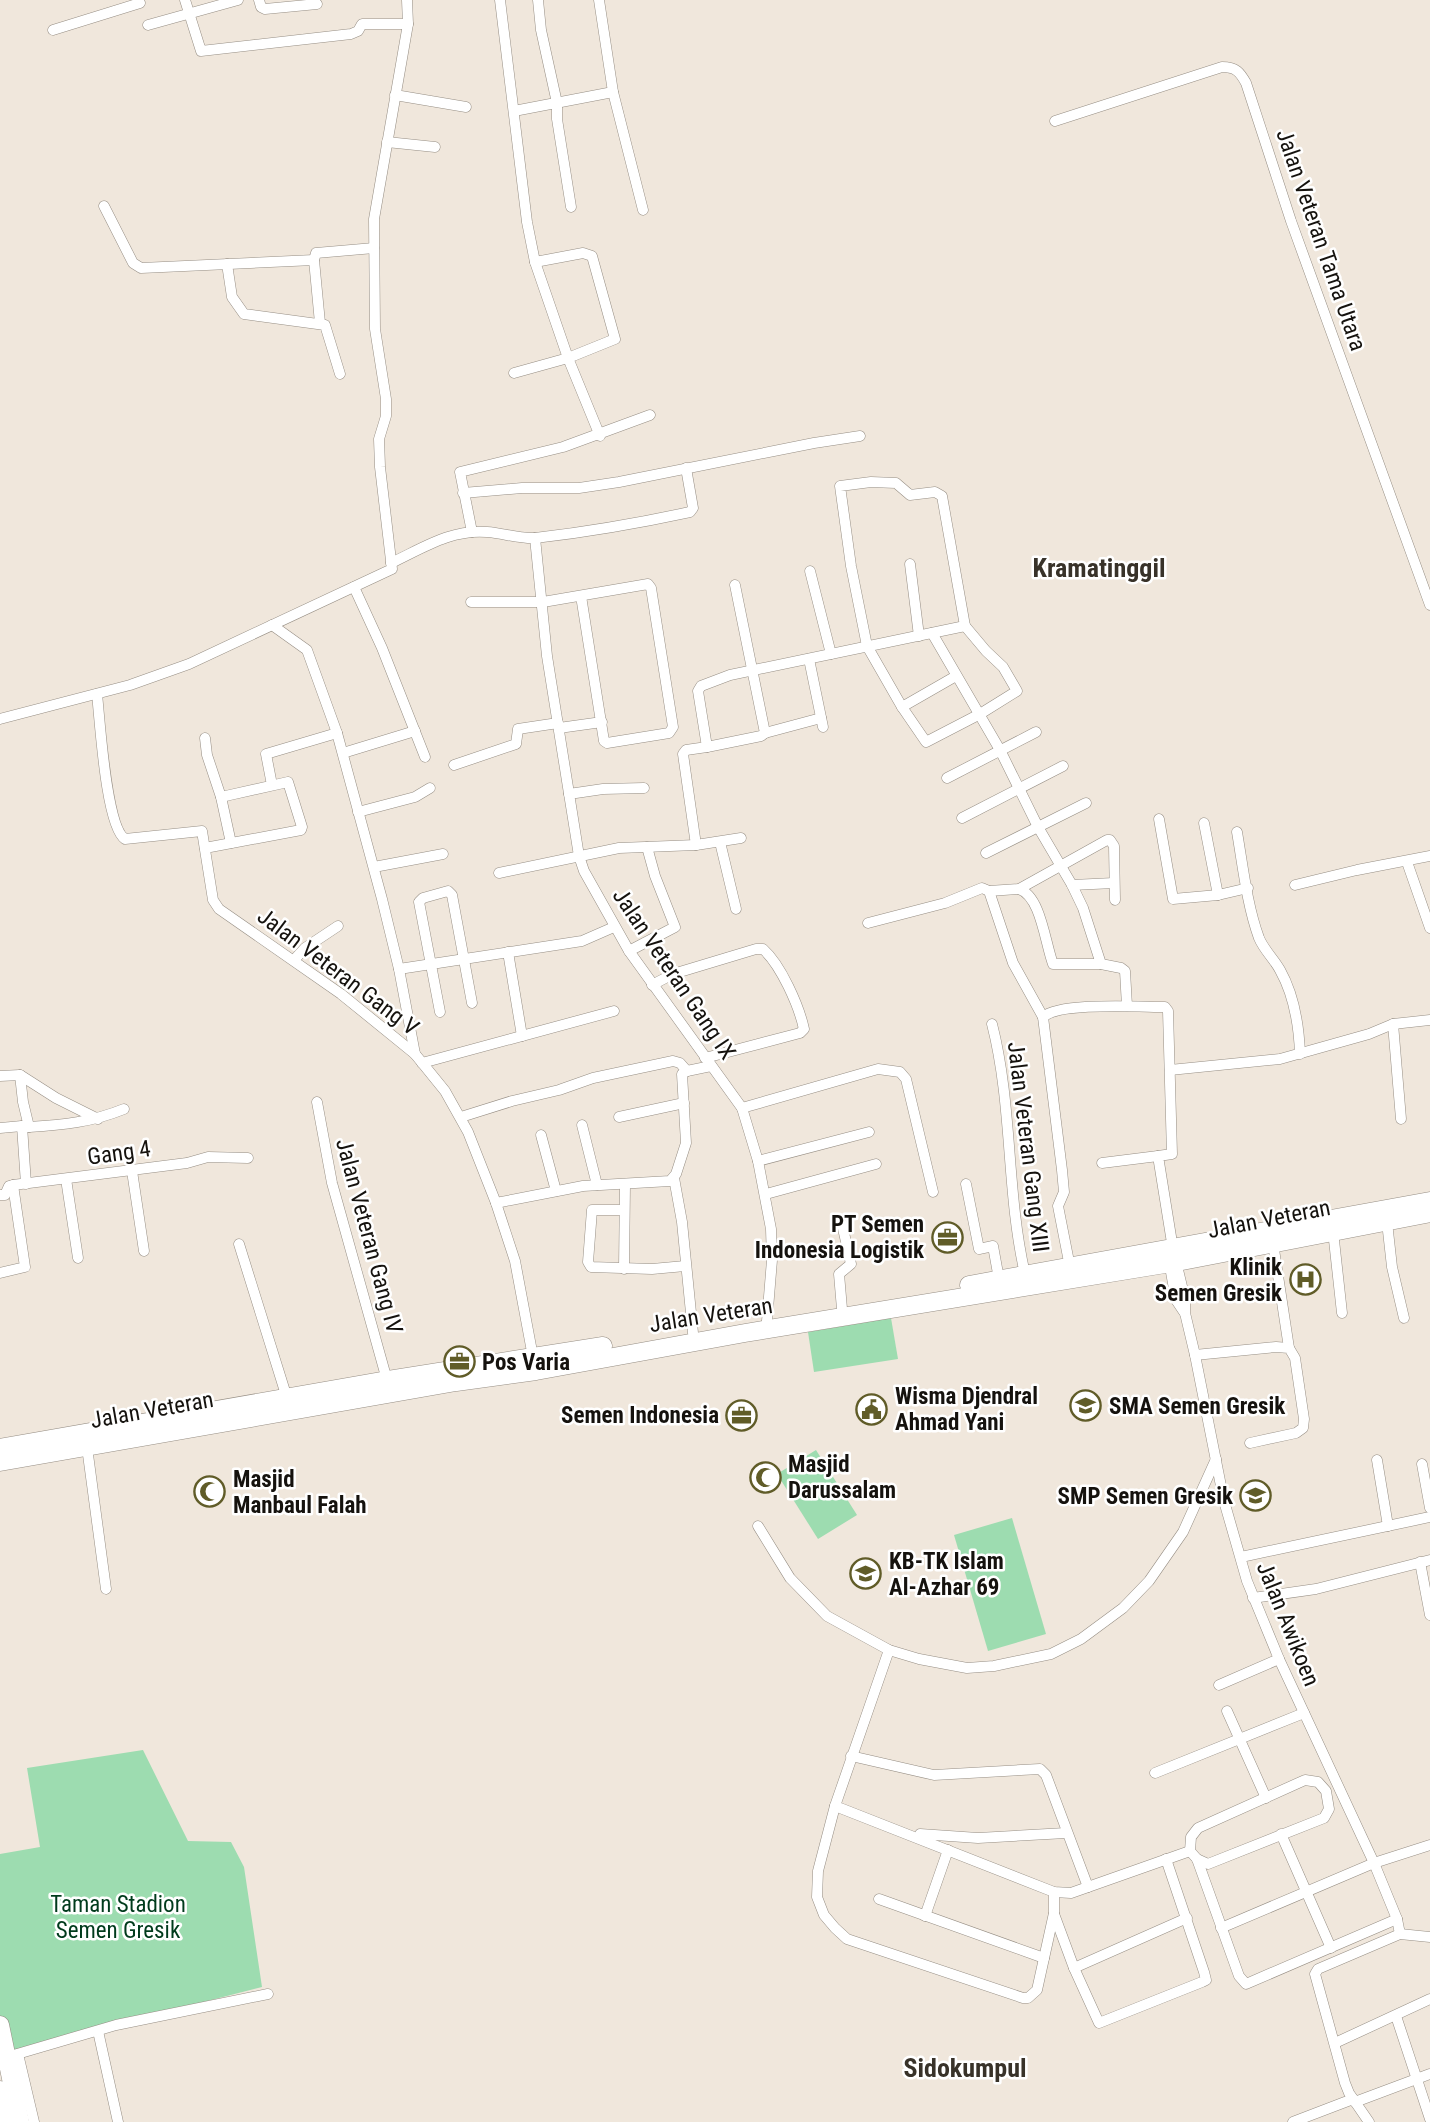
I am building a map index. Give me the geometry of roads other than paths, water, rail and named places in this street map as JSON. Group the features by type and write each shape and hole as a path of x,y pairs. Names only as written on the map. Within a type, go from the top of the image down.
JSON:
{"highway":[{"name":"Jalan Veteran","path":"0,1462 462,1375 745,1333 1171,1256 1430,1200"},
{"name":"Jalan Veteran","path":"509,1368 533,1357 842,1309 1025,1274 1273,1243 1430,1213"},
{"name":"Jalan Veteran","path":"0,1448 387,1380 462,1375"},
{"path":"0,2025 13,2056 20,2122"},
{"path":"0,2093 6,2122"}],"street":[{"path":"185,0 201,51 351,34 358,31 362,24 408,24"},
{"path":"148,25 238,0"},
{"path":"259,0 261,7 265,9 317,4"},
{"path":"0,719 130,685 189,664 392,569 380,467 379,439 386,416 386,399 375,330 374,219 408,24 407,0"},
{"path":"500,0 518,168 536,262 568,358 600,436"},
{"path":"538,0 541,30 557,103 557,120 572,208"},
{"path":"599,0 613,92 643,210"},
{"path":"53,30 142,1"},
{"name":"Jalan Veteran Tama Utara","path":"1055,121 1223,66 1240,72 1247,83 1292,221 1430,604"},
{"path":"513,111 613,92"},
{"path":"395,95 466,107"},
{"path":"387,142 435,146"},
{"path":"104,206 133,263 138,267 314,260"},
{"path":"320,323 314,260 316,253 374,248"},
{"path":"514,373 568,358 615,339 592,256 583,253 536,262"},
{"path":"227,264 232,297 244,314 325,325 340,374"},
{"path":"472,532 459,474 462,471 551,451 600,436 650,415"},
{"path":"463,493 522,488 579,488 860,436"},
{"path":"391,563 459,532 535,538 627,525 690,512 693,508 686,468"},
{"path":"896,483 910,495 935,492 942,496 965,626 1003,667 1017,691 926,742 902,707 867,646 839,489 843,485 896,483"},
{"name":"Jalan Veteran Gang IX","path":"535,538 547,656 579,856 584,871 629,951 742,1108 766,1194 772,1243 767,1321"},
{"path":"910,564 919,636"},
{"path":"810,571 831,654"},
{"path":"471,602 543,602 645,582 649,585 673,727 669,733 607,743 602,736 581,596"},
{"path":"736,585 765,733"},
{"path":"354,587 382,648 425,757"},
{"path":"272,625 307,650 337,733 399,969 415,1054"},
{"path":"707,747 698,688 714,680 965,626"},
{"path":"932,633 980,714 1038,827 1072,885 1083,908 1101,964"},
{"path":"696,845 683,754 686,750 822,722 809,659"},
{"path":"902,707 956,676"},
{"path":"97,694 110,806 121,836 125,839 200,830 205,848 301,830 288,782 221,797"},
{"path":"454,765 516,744 517,730 520,728 601,722"},
{"path":"343,753 415,731"},
{"path":"947,778 1036,732"},
{"path":"272,785 266,754 337,733"},
{"path":"205,738 231,843"},
{"path":"962,818 1063,765"},
{"path":"358,812 415,797 430,788"},
{"path":"569,794 603,789 644,788"},
{"path":"986,853 1086,803"},
{"path":"1159,819 1173,899 1218,895 1248,888"},
{"path":"1204,823 1218,895"},
{"path":"1237,832 1252,916 1261,943 1281,971 1294,1009 1300,1054"},
{"path":"499,873 619,848 696,845 741,838"},
{"path":"1019,889 1110,840 1114,846 1115,900"},
{"path":"720,842 736,909"},
{"path":"629,951 675,927 647,847"},
{"name":"Jalan Veteran Gang V","path":"205,848 213,900 219,909 341,994 415,1054 445,1091 461,1117 496,1203 515,1261 533,1357"},
{"path":"374,867 443,854"},
{"path":"1295,885 1430,856"},
{"path":"1407,862 1430,928"},
{"path":"1072,885 1114,883"},
{"path":"867,923 945,903 982,888 989,891 1027,891 1035,903 1054,964 1101,964 1123,969 1127,1006"},
{"path":"440,1012 419,902 423,898 448,891 452,895 471,1003"},
{"path":"989,891 1013,963 1043,1017 1064,1192 1058,1206 1070,1267"},
{"path":"294,960 305,948 338,926"},
{"path":"399,969 582,941 614,927"},
{"path":"652,985 673,974 762,949 783,976 804,1029 800,1033 708,1062 682,1074 686,1143 674,1178 682,1222 693,1333"},
{"path":"508,952 523,1035"},
{"path":"1043,1017 1050,1012 1070,1007 1165,1007 1168,1011 1172,1154 1102,1163"},
{"path":"422,1063 614,1011"},
{"path":"1170,1070 1259,1062 1300,1054 1369,1034 1393,1024 1430,1020"},
{"name":"Jalan Veteran Gang XIII","path":"992,1024 1000,1057 1013,1210 1025,1274"},
{"path":"1393,1024 1401,1119"},
{"path":"461,1117 593,1078 673,1061 680,1063 687,1071"},
{"path":"742,1108 878,1069 900,1072 906,1079 933,1192"},
{"path":"20,1075 25,1126 26,1184"},
{"path":"0,1076 20,1075 55,1098 98,1119"},
{"name":"Jalan Veteran Gang IV","path":"317,1102 332,1183 387,1380"},
{"path":"619,1117 684,1103"},
{"path":"0,1128 71,1124 124,1110"},
{"path":"582,1125 597,1185"},
{"path":"758,1161 869,1132"},
{"path":"541,1135 556,1191"},
{"name":"Jalan Awikoen","path":"1158,1156 1171,1256 1185,1299 1185,1313 1224,1500 1253,1598 1374,1863 1397,1919 1400,1934"},
{"name":"Gang 4","path":"13,1185 132,1171 208,1157 248,1158"},
{"path":"766,1194 876,1164"},
{"path":"132,1171 145,1251"},
{"path":"496,1203 597,1185 664,1182 674,1178"},
{"path":"66,1179 78,1258"},
{"path":"624,1269 625,1184"},
{"path":"965,1184 979,1249 993,1246 999,1279"},
{"path":"0,1195 5,1195 9,1186 13,1185 25,1267 0,1273"},
{"path":"624,1210 592,1210 591,1267 652,1269 685,1266"},
{"path":"1387,1222 1392,1267 1404,1318"},
{"path":"842,1224 850,1264 839,1274 842,1309"},
{"path":"1333,1231 1342,1313"},
{"path":"1250,1443 1296,1433 1303,1428 1296,1357 1289,1348 1273,1243"},
{"path":"239,1244 287,1398"},
{"path":"1195,1355 1289,1348"},
{"path":"87,1447 106,1588"},
{"path":"758,1526 790,1578 827,1616 889,1650 919,1659 967,1668 994,1666 1051,1654 1081,1639 1123,1608 1149,1581 1183,1532 1216,1458"},
{"path":"1377,1460 1388,1526"},
{"path":"1422,1464 1430,1508"},
{"path":"1241,1557 1430,1517"},
{"path":"1253,1598 1316,1589 1425,1561 1430,1615"},
{"path":"889,1650 851,1756 818,1871 817,1897 824,1915 848,1939 1028,1998 1037,1990 1054,1913 1054,1892"},
{"path":"1219,1685 1279,1659"},
{"path":"1227,1711 1266,1798"},
{"path":"1155,1773 1304,1713"},
{"path":"851,1756 934,1775 1040,1769 1046,1775 1088,1887"},
{"path":"835,1806 910,1833 1054,1892 1071,1893 1166,1859 1194,1855 1208,1864 1324,1818 1329,1809 1326,1791 1310,1780 1198,1828 1191,1837 1194,1855 1239,1976 1245,1984 1397,1919"},
{"path":"1326,1791 1337,1786"},
{"path":"910,1833 978,1838 1066,1833"},
{"path":"1281,1834 1331,1948"},
{"path":"1221,1928 1306,1890 1374,1863 1430,1845"},
{"path":"925,1916 948,1850"},
{"path":"1054,1913 1074,1968 1099,2023 1202,1982 1206,1980 1204,1972 1166,1859"},
{"path":"879,1899 1044,1958"},
{"path":"1074,1968 1187,1918"},
{"path":"1369,2122 1345,2083 1314,1977 1317,1971 1400,1934 1430,1937"},
{"path":"34,2122 13,2056 98,2031 268,1994"},
{"path":"1335,2043 1430,1999"},
{"path":"1396,2016 1430,2119"},
{"path":"98,2031 118,2122"},
{"path":"1293,2122 1430,2074"}],"place":[{"name":"PT Semen Indonesia Logistik","path":"947,1237"},
{"name":"Klinik Semen Gresik","path":"1305,1280"},
{"name":"Pos Varia","path":"459,1362"},
{"name":"SMA Semen Gresik","path":"1086,1406"},
{"name":"Wisma Djendral Ahmad Yani","path":"872,1409"},
{"name":"Semen Indonesia","path":"742,1415"},
{"name":"Masjid Darussalam","path":"765,1477"},
{"name":"Masjid Manbaul Falah","path":"210,1492"},
{"name":"SMP Semen Gresik","path":"1256,1496"},
{"name":"KB-TK Islam Al-Azhar 69","path":"866,1574"}],"district":[{"name":"Kramatinggil","path":"1099,568"},
{"name":"Sidokumpul","path":"965,2068"}],"park label":[{"name":"Taman Stadion Semen Gresik","path":"118,1917"}]}
